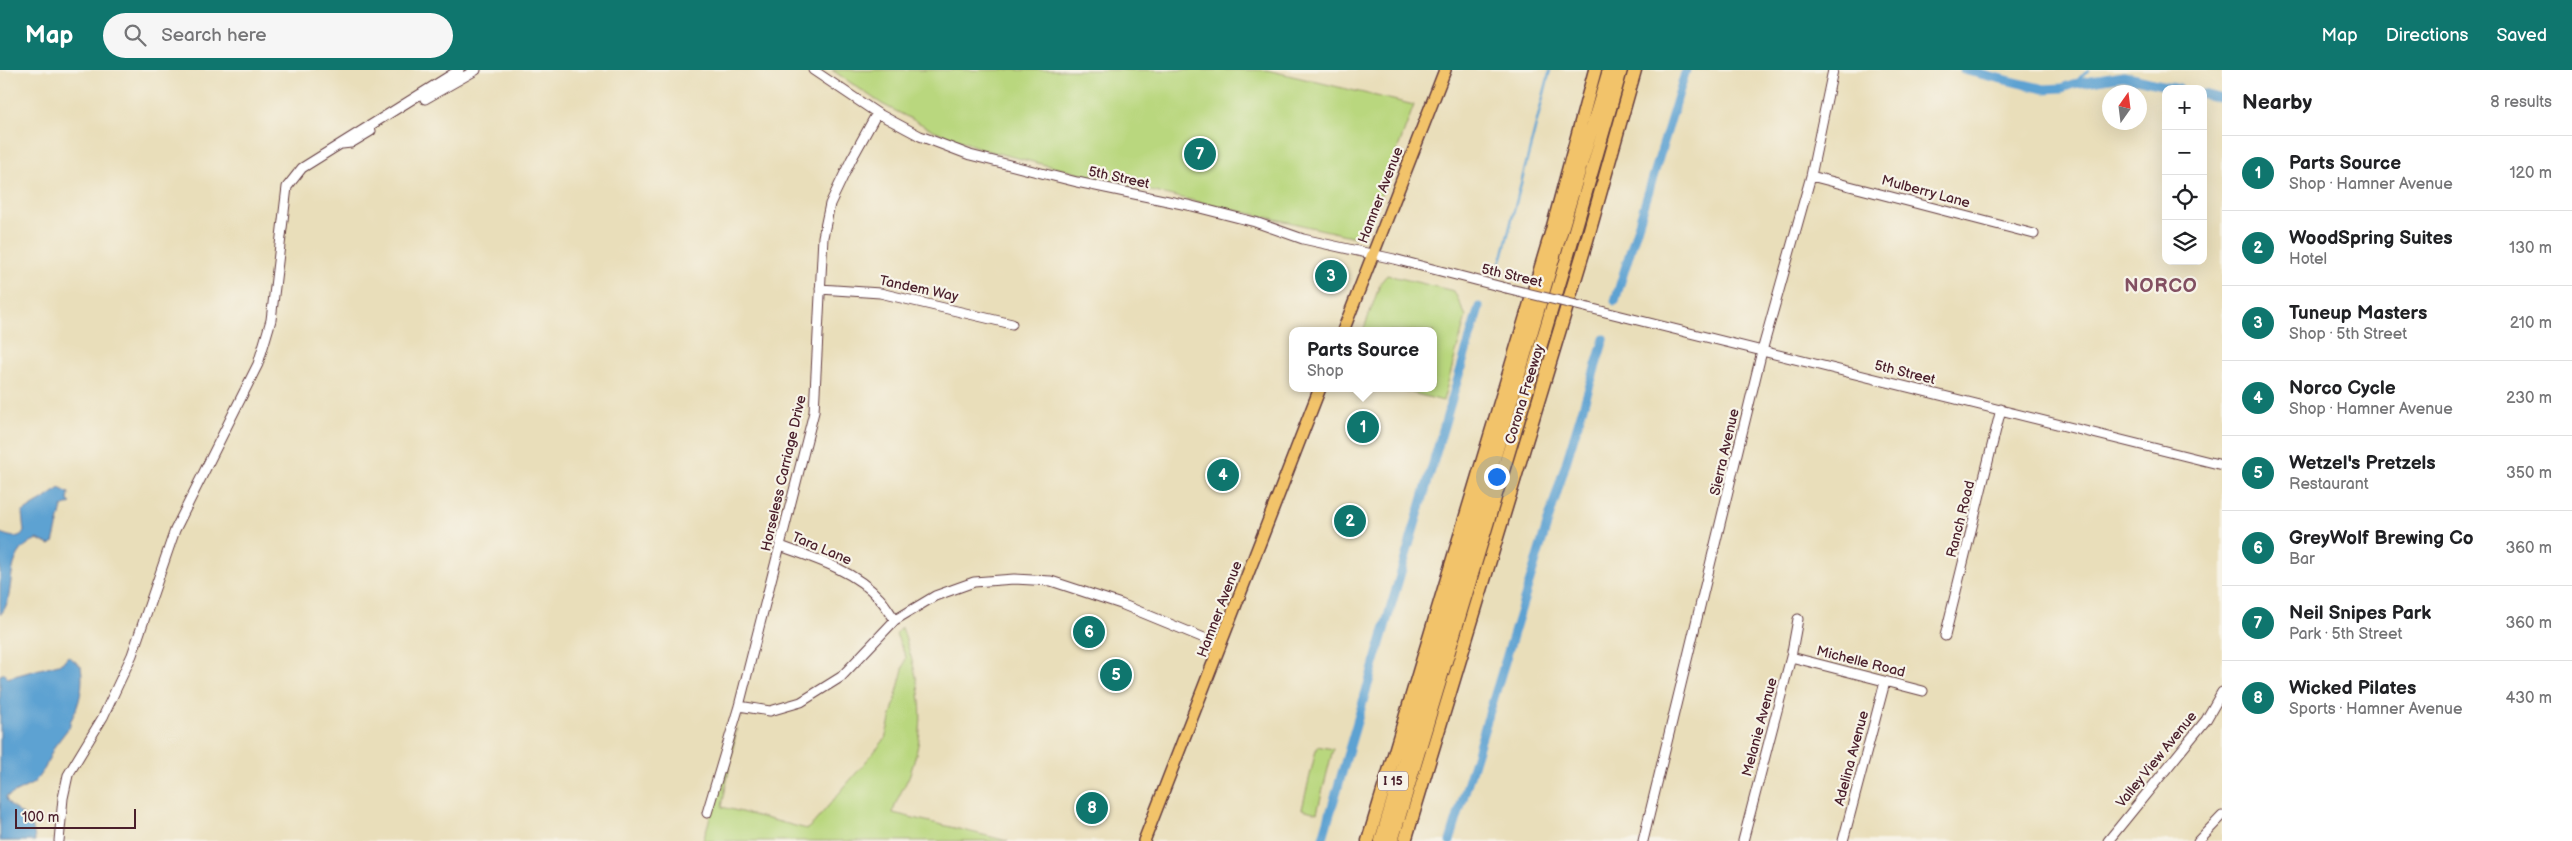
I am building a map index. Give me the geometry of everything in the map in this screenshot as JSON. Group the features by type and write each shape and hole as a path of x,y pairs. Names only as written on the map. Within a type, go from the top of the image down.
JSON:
{"highway":[{"name":"Corona Freeway","path":"1368,841 1552,230 1595,70"},
{"path":"1392,841 1414,747 1609,70"},
{"path":"1381,841 1414,747 1621,70"},
{"name":"Corona Freeway","path":"1404,841 1586,240 1635,70"},
{"name":"I 15","path":"1376,816 1414,747"},
{"path":"1409,827 1414,747"}],"main road":[{"name":"Hamner Avenue","path":"1345,327 1445,70"},
{"name":"Hamner Avenue","path":"1144,841 1318,392"}],"street":[{"path":"59,841 63,798 68,775 103,717 132,655 174,530 258,364 271,320 287,186 302,168 459,70"},
{"path":"342,144 351,143 476,70"},
{"name":"5th Street","path":"813,70 877,113 920,136 970,155 1076,182 1192,206 1255,222 1303,239 1372,254 2222,465"},
{"name":"Sierra Avenue","path":"1643,841 1689,659 1762,351 1812,176 1833,70"},
{"name":"Horseless Carriage Drive","path":"707,812 739,706 814,412 822,238 830,204 851,160 877,113"},
{"name":"Mulberry Lane","path":"1812,176 2034,234"},
{"name":"Tandem Way","path":"820,289 880,293 1012,324"},
{"name":"Ranch Road","path":"1945,636 2001,409"},
{"name":"Tara Lane","path":"780,546 819,560 854,576 879,598 895,620"},
{"path":"739,706 770,711 801,702 841,677 895,620 935,596 974,582 1014,579 1051,581 1121,604 1221,645"},
{"name":"Melanie Avenue","path":"1743,841 1791,657 1798,619"},
{"name":"Michelle Road","path":"1791,657 1923,691"},
{"name":"Adelina Avenue","path":"1843,841 1885,682"},
{"name":"Valley View Avenue","path":"2108,841 2206,720 2222,692"},
{"path":"2198,841 2222,816"}],"green space":[{"path":"832,70 1267,70 1414,105 1368,229 1355,237 1146,190 985,150 933,130 882,104"},
{"path":"1387,275 1454,291 1466,316 1443,401 1408,392 1437,392 1437,327 1364,327 1381,282"},
{"path":"902,627 917,683 921,717 916,754 910,774 896,802 893,813 1008,841 703,841 737,727 722,807 807,829 813,824 885,739 906,657 896,634"},
{"path":"1317,746 1333,749 1317,813 1302,809"}],"water":[{"path":"59,488 69,493 68,501 71,503 62,507 53,543 50,545 37,539 26,546 18,555 14,565 6,607 0,615 0,533 13,537 19,536 24,532 22,513"},
{"path":"68,656 81,666 82,673 80,695 70,726 54,747 45,768 34,783 6,797 11,806 30,823 34,831 35,841 0,841 0,675 5,673 7,678 62,663"}],"waterway":[{"path":"1497,271 1550,70"},
{"path":"1615,301 1686,70"},
{"path":"1964,70 2044,89 2062,88 2073,84 2123,76 2162,85"},
{"path":"2073,84 2089,70"},
{"path":"2207,95 2222,99"},
{"path":"1322,841 1479,307"},
{"path":"1450,841 1604,339"}],"place":[{"name":"Neil Snipes Park","path":"1200,154"},
{"name":"Tuneup Masters","path":"1331,276"},
{"name":"Parts Source","path":"1363,427"},
{"name":"Norco Cycle","path":"1223,475"},
{"name":"WoodSpring Suites","path":"1350,521"},
{"name":"GreyWolf Brewing Co","path":"1089,632"},
{"name":"Wetzel's Pretzels","path":"1116,675"},
{"name":"Wicked Pilates","path":"1092,808"}],"district":[{"name":"NORCO","path":"2161,285"}]}
